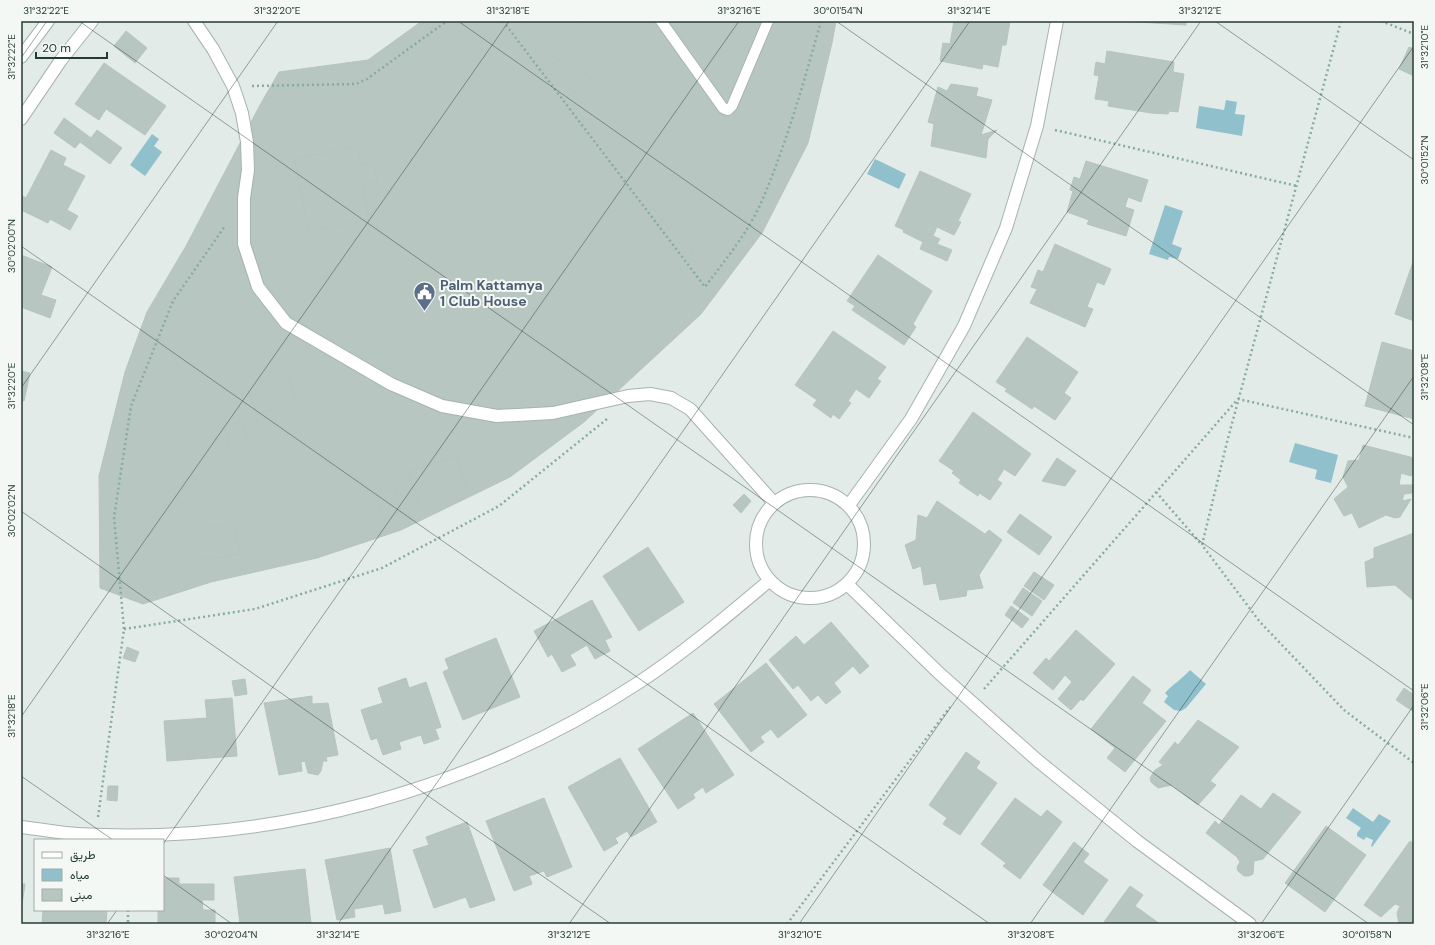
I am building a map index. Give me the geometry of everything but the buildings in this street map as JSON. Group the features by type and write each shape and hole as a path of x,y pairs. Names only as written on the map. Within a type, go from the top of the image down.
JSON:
{"street":[{"path":"21,57 48,21"},
{"path":"21,119 61,60 92,21"},
{"path":"194,21 213,49 233,86 242,113 247,142 248,170 244,198 244,244 258,287 286,323 391,384 442,406 497,416 553,413 628,396 650,394 671,398 690,409 774,503"},
{"path":"849,505 911,419 964,326 1006,228 1037,126 1056,21"},
{"path":"816,489 834,495 849,505 859,520 864,542 864,554 858,570 847,584 833,593 816,598 799,597 783,590 770,580 760,564 756,546 758,528 766,511 774,503 797,490 816,489"},
{"path":"21,827 78,834 162,834 239,828 329,812 410,790 489,762 565,726 638,683 706,635 770,580"},
{"path":"847,584 960,692 1037,760 1137,842 1250,924"}],"lane":[{"path":"661,21 723,108 728,110 732,106 768,21"}],"path":[{"path":"233,86 356,84 367,79 447,21"},
{"path":"503,21 705,286 736,246 760,204 803,85 821,21"},
{"path":"1202,545 1238,399 1341,21"},
{"path":"1381,21 1414,34"},
{"path":"1037,126 1297,186"},
{"path":"96,834 124,629 114,517 131,406 173,301 226,224"},
{"path":"1238,399 1414,438"},
{"path":"972,702 1238,399"},
{"path":"124,629 255,610 382,568 499,506 603,424 608,418"},
{"path":"1156,492 1202,545 1260,622 1344,710 1414,763"},
{"path":"787,924 960,692"},
{"path":"128,911 128,924"}],"water":[{"path":"1226,100 1237,102 1235,114 1245,115 1242,136 1196,128 1199,106 1224,110"},
{"path":"152,134 159,139 154,146 162,152 145,176 130,165"},
{"path":"875,159 906,174 899,189 867,174"},
{"path":"1165,205 1183,211 1172,244 1182,248 1178,259 1169,257 1168,260 1149,254"},
{"path":"1295,443 1338,455 1331,483 1315,479 1317,470 1289,462"},
{"path":"1190,670 1206,684 1186,708 1181,711 1174,710 1164,702 1168,696 1165,693"},
{"path":"1353,808 1373,822 1379,814 1391,821 1372,847 1373,840 1366,837 1364,840 1357,836 1357,833 1361,828 1346,818"}],"place":[{"name":"Palm Kattamya 1 Club House","path":"424,312"}]}
